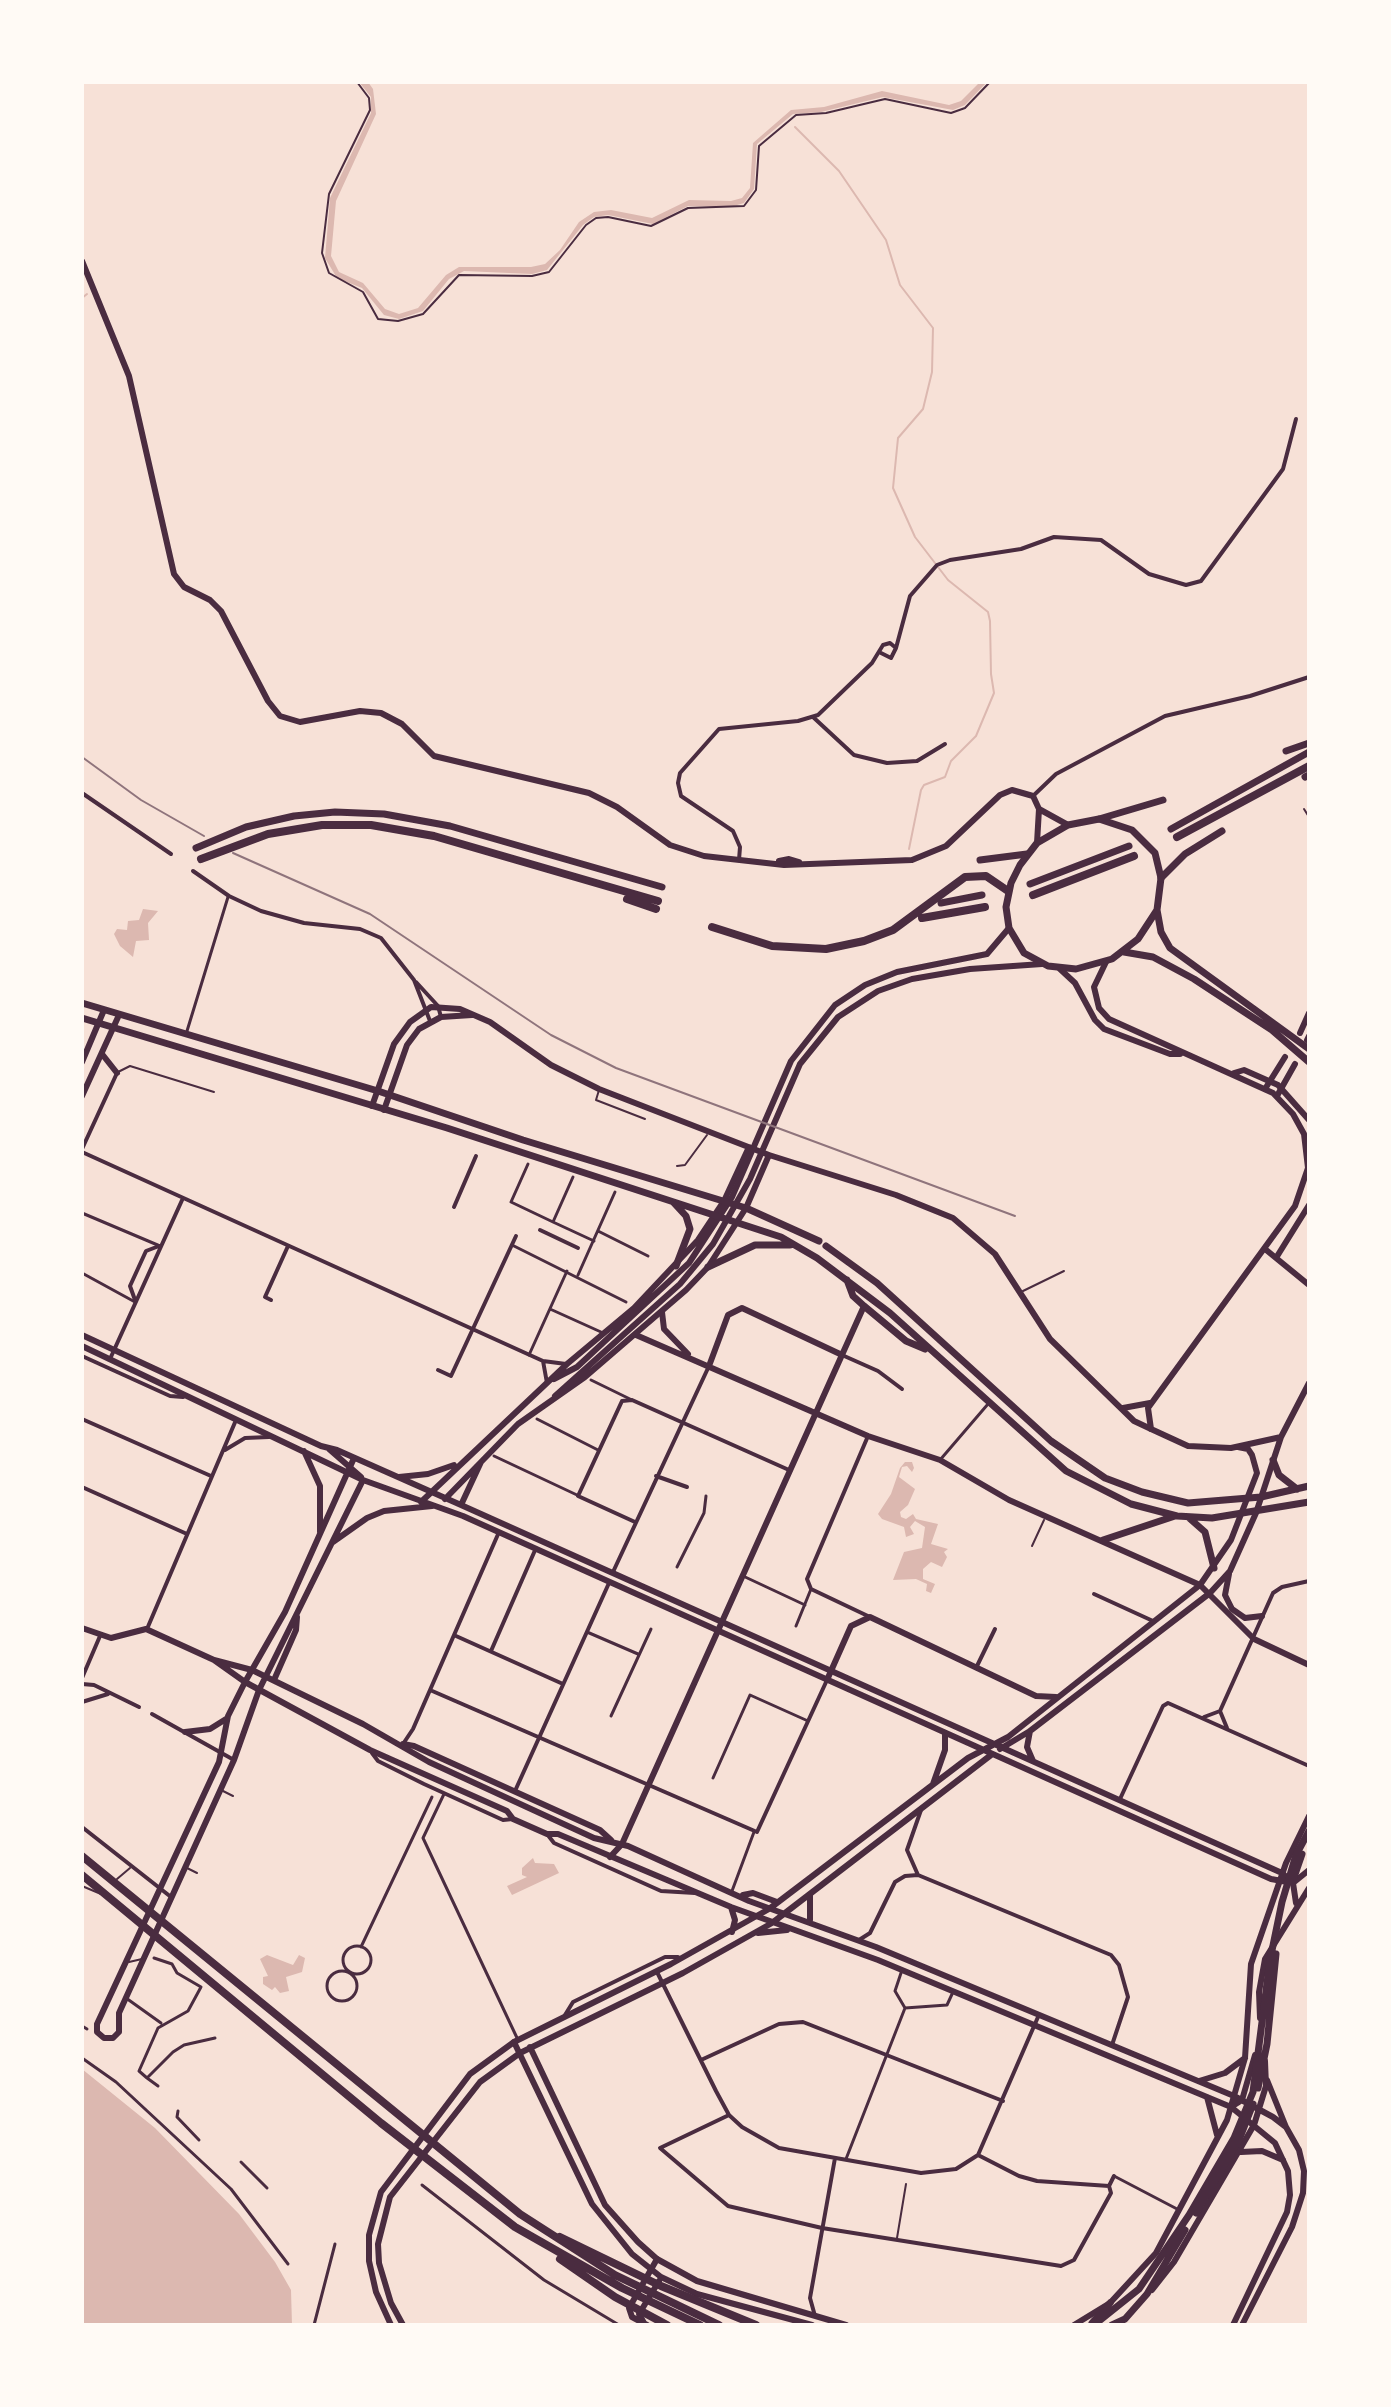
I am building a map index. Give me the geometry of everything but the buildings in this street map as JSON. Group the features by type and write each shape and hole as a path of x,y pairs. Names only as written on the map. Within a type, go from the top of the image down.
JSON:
{"highway":[{"path":"1177,837 1309,766"},
{"path":"201,859 259,836 306,827 371,825 418,833 657,905"},
{"path":"1033,895 1134,856"},
{"path":"712,927 772,946 811,950 852,945 884,934 916,916 965,877 980,875 994,880 1008,891"},
{"path":"922,918 985,907"},
{"path":"82,1853 453,2162 542,2230 615,2275 719,2325"},
{"path":"82,1875 381,2123 615,2297 667,2325"},
{"path":"542,2230 661,2286 756,2325"},
{"path":"534,2238 622,2288 700,2325"}],"main road":[{"path":"82,261 129,376 176,577 184,587 210,600 221,611 277,714 300,722 360,711 381,713 402,724 422,748 440,758 589,793 617,807 675,847 704,856 779,861 784,865 799,862 912,860 946,846 1006,792 1018,790 1033,796 1039,809 1037,843"},
{"path":"1286,751 1309,743"},
{"path":"1171,829 1309,752"},
{"path":"1157,910 1138,939 1123,952 1106,962 1076,969 1060,969 1042,964 1024,953 1009,928 1008,891 1027,854 1037,843 1068,825 1163,800"},
{"path":"1039,809 1068,825"},
{"path":"196,848 228,833 280,819 335,812 404,817 480,834 662,887"},
{"path":"1099,819 1124,826 1141,837 1155,853 1161,878 1157,910 1161,932 1170,948 1309,1049"},
{"path":"1161,878 1185,854 1222,831"},
{"path":"1030,884 1129,846"},
{"path":"980,860 1027,854"},
{"path":"941,903 982,895"},
{"path":"555,1396 565,1380 675,1280 706,1240 737,1187 791,1061 822,1018 865,985 897,972 987,954 1009,928"},
{"path":"1123,952 1153,957 1194,979 1272,1030 1309,1062"},
{"path":"1106,962 1094,987 1104,1015 1125,1029 1234,1073 1277,1096 1304,1134 1308,1168 1295,1206 1150,1403 1151,1429"},
{"path":"554,1379 565,1380 680,1284 713,1244 750,1179 800,1064 830,1024 878,991 943,972 1042,964"},
{"path":"1060,969 1075,983 1095,1020 1104,1029 1170,1054 1181,1054"},
{"path":"82,1003 378,1091 746,1208 822,1244 877,1283 1051,1441 1095,1472 1166,1499 1210,1502 1261,1497 1309,1486"},
{"path":"372,1106 401,1032 425,1010 438,1006 460,1009 490,1022 551,1065 599,1089 769,1155 896,1195 953,1218 987,1244 1050,1339 1140,1425 1188,1446 1248,1449 1257,1473 1242,1513 1214,1568 1200,1585 1056,1697 991,1755 772,1923 663,1983 530,2047 480,2082 390,2197 378,2244 379,2263 391,2303 403,2325"},
{"path":"82,1061 104,1010"},
{"path":"1300,1033 1309,1013"},
{"path":"82,1096 119,1015"},
{"path":"384,1110 407,1045 430,1022 441,1017 474,1016"},
{"path":"82,1018 739,1221 803,1248 846,1278 1037,1448 1091,1487 1131,1504 1188,1517 1256,1513 1309,1502"},
{"path":"102,1054 117,1073"},
{"path":"1265,1089 1285,1057"},
{"path":"1277,1096 1295,1064"},
{"path":"1234,1073 1244,1070 1271,1080 1282,1088 1309,1120"},
{"path":"421,1502 676,1266 724,1201 749,1147"},
{"path":"333,1542 367,1518 384,1511 436,1506 485,1455 662,1312 708,1267 739,1221 769,1155"},
{"path":"669,1199 686,1216 690,1229 676,1266"},
{"path":"1276,1258 1309,1205"},
{"path":"708,1267 733,1253 763,1243 803,1248"},
{"path":"1265,1249 1309,1285"},
{"path":"676,1266 686,1264 698,1278"},
{"path":"846,1278 853,1296 864,1306 906,1341 931,1351"},
{"path":"610,1857 622,1844 864,1306"},
{"path":"709,1366 728,1315 735,1309 747,1309 840,1354"},
{"path":"662,1312 664,1329 693,1359"},
{"path":"82,1335 329,1449 351,1465 363,1480 436,1506 536,1548 1278,1882 1293,1883 1309,1870"},
{"path":"636,1335 868,1436 940,1460 1003,1496 1200,1585 1254,1639 1309,1665"},
{"path":"82,1346 304,1451 396,1477 431,1492 1282,1873 1293,1883 1296,1903"},
{"path":"1262,1616 1245,1618 1232,1609 1225,1595 1230,1571 1256,1513 1281,1437 1309,1383"},
{"path":"1123,1408 1150,1403"},
{"path":"1238,1447 1281,1437"},
{"path":"304,1451 320,1486 323,1509 319,1540"},
{"path":"461,1505 485,1455"},
{"path":"1273,1460 1279,1475 1297,1489"},
{"path":"396,1477 428,1474 462,1461"},
{"path":"351,1465 285,1612 228,1716 222,1753 97,2024 101,2037 111,2039 119,2032 119,2013 234,1760 265,1676 363,1480"},
{"path":"1103,1540 1177,1516"},
{"path":"1188,1517 1205,1532 1214,1568"},
{"path":"391,2325 376,2292 369,2261 369,2235 381,2192 470,2074 519,2040 757,1917 932,1785 982,1751 997,1748 1030,1731 1210,1593 1230,1571"},
{"path":"274,1680 296,1630 297,1616"},
{"path":"827,1680 853,1623 870,1617 1036,1696 1056,1697"},
{"path":"82,1628 100,1636 121,1637 146,1629 214,1660 252,1670 403,1744 414,1746 600,1830 611,1840"},
{"path":"214,1660 245,1682 370,1750 507,1811 513,1819 547,1834 558,1834 731,1907 902,1970 1231,2107 1272,2139 1285,2162 1290,2195 1287,2212 1233,2325"},
{"path":"185,1732 214,1728 228,1716"},
{"path":"1030,1731 1027,1747 1033,1761"},
{"path":"932,1785 945,1750 945,1733"},
{"path":"403,1744 412,1753 594,1838 622,1844 769,1909 810,1920 1234,2096 1286,2127"},
{"path":"1092,2325 1156,2253 1181,2211 1231,2107 1245,2058 1251,1964 1278,1882 1309,1816"},
{"path":"1147,2294 1234,2138 1253,2092 1275,1936 1292,1867 1309,1831"},
{"path":"1092,2325 1139,2289 1239,2140 1257,2092 1267,2044 1279,1938 1296,1870 1309,1841"},
{"path":"1286,1863 1309,1849"},
{"path":"1242,2325 1301,2202 1303,2164 1267,2080 1260,2026 1262,1967 1271,1945 1296,1903 1309,1888"},
{"path":"742,1895 753,1893 777,1902"},
{"path":"810,1894 810,1920"},
{"path":"731,1907 735,1920 732,1932"},
{"path":"752,1934 791,1929"},
{"path":"1231,2107 1242,2100 1260,2026"},
{"path":"519,2040 530,2047 605,2205 621,2226 657,2259 719,2289 846,2325"},
{"path":"519,2040 520,2053 592,2204 613,2234 648,2269 711,2299 812,2325"},
{"path":"1198,2081 1225,2073 1245,2058"},
{"path":"1115,2325 1125,2319 1166,2275 1241,2152 1260,2111 1267,2080"},
{"path":"1207,2097 1217,2135"},
{"path":"1241,2152 1268,2152 1285,2162"},
{"path":"646,2325 629,2308 648,2269 657,2259"},
{"path":"636,2316 661,2277"},
{"path":"1074,2325 1110,2303"}],"street":[{"path":"882,655 893,657 910,596 937,565 950,560 1021,549 1067,535 1104,541 1149,574 1186,585 1197,583 1205,578 1280,476 1296,419"},
{"path":"739,860 739,842 733,831 681,796 678,783 680,773 722,728 813,717 827,709 882,655 898,633"},
{"path":"888,643 896,648"},
{"path":"1033,796 1059,772 1165,716 1250,696 1309,677"},
{"path":"813,717 854,755 887,763 917,761 945,744"},
{"path":"82,793 171,854"},
{"path":"193,871 229,896 261,911 304,923 373,934 390,946 414,980 438,1006 441,1017"},
{"path":"186,1035 229,896"},
{"path":"414,980 430,1022"},
{"path":"117,1073 82,1151 529,1355 543,1361 567,1364"},
{"path":"454,1207 476,1156"},
{"path":"528,1164 511,1202 594,1241"},
{"path":"553,1222 573,1177"},
{"path":"578,1275 615,1192"},
{"path":"110,1359 183,1198"},
{"path":"82,1213 160,1246"},
{"path":"540,1230 578,1248"},
{"path":"598,1231 648,1256"},
{"path":"438,1370 451,1376 516,1236"},
{"path":"512,1245 578,1275 626,1302"},
{"path":"136,1303 130,1286 146,1251 160,1246"},
{"path":"271,1300 265,1297 288,1246"},
{"path":"529,1355 567,1270"},
{"path":"82,1273 136,1303"},
{"path":"550,1309 584,1321 604,1334"},
{"path":"840,1354 878,1371 902,1389"},
{"path":"82,1356 170,1396 190,1397"},
{"path":"543,1361 546,1385"},
{"path":"612,1574 709,1366"},
{"path":"591,1380 790,1470"},
{"path":"578,1496 622,1401 632,1400"},
{"path":"940,1460 988,1404"},
{"path":"146,1629 237,1418"},
{"path":"82,1419 211,1476"},
{"path":"537,1419 599,1450"},
{"path":"223,1452 245,1438 274,1436"},
{"path":"796,1626 811,1589 807,1574 868,1436"},
{"path":"494,1456 635,1522"},
{"path":"656,1476 687,1487"},
{"path":"82,1487 187,1534"},
{"path":"677,1567 704,1513 706,1496"},
{"path":"403,1744 455,1635 499,1532"},
{"path":"491,1651 536,1548"},
{"path":"743,1576 805,1605"},
{"path":"1201,1717 1220,1711 1275,1590 1309,1581"},
{"path":"515,1791 609,1583"},
{"path":"811,1589 870,1617"},
{"path":"1094,1594 1153,1621"},
{"path":"611,1716 651,1629"},
{"path":"976,1668 995,1629"},
{"path":"587,1632 639,1655"},
{"path":"455,1635 563,1684"},
{"path":"100,1636 82,1681 139,1707"},
{"path":"732,1891 755,1832 827,1680"},
{"path":"430,1690 755,1832"},
{"path":"82,1702 110,1694"},
{"path":"713,1778 750,1695 808,1721"},
{"path":"1119,1801 1163,1706 1172,1704 1309,1766"},
{"path":"1220,1711 1229,1730"},
{"path":"152,1714 234,1760"},
{"path":"370,1750 389,1767 503,1820 513,1819"},
{"path":"444,1793 423,1838 519,2040"},
{"path":"361,1947 432,1797"},
{"path":"918,1875 907,1850 922,1807"},
{"path":"82,1827 171,1897"},
{"path":"547,1834 554,1843 661,1891 697,1893"},
{"path":"598,1863 610,1857"},
{"path":"859,1940 870,1933 895,1882 905,1876 918,1875 1111,1955 1119,1965 1128,1997 1112,2047"},
{"path":"350,1973 343,1956 351,1947 361,1947 370,1955 369,1968 363,1973 350,1973 338,1972 329,1979 328,1988 333,1997 345,2000 355,1992 357,1984 350,1973"},
{"path":"564,2017 573,2002 665,1957 678,1957"},
{"path":"154,1958 172,1964 177,1973 201,1987 188,2011 161,2023 139,2071 158,2086"},
{"path":"902,1970 895,1991 905,2008"},
{"path":"657,1971 729,2115 756,2137 779,2148 931,2173 956,2169 978,2155 1038,2017"},
{"path":"905,2008 947,2005 953,1991"},
{"path":"126,1998 161,2023"},
{"path":"846,2160 905,2008"},
{"path":"701,2060 770,2027 796,2021 811,2023 1003,2101"},
{"path":"147,2078 184,2045 215,2038"},
{"path":"82,2058 116,2082 231,2189 288,2264"},
{"path":"178,2111 177,2117 199,2140"},
{"path":"729,2115 660,2148 728,2206 822,2228 1061,2266 1074,2260 1111,2193 1109,2186 1114,2176 1181,2211"},
{"path":"978,2155 1028,2180 1109,2186"},
{"path":"815,2316 810,2298 835,2158"},
{"path":"241,2162 267,2188"},
{"path":"422,2185 544,2280 619,2325"},
{"path":"314,2325 335,2244"}],"lane":[{"path":"357,82 369,98 368,117 329,194 322,253 329,273 363,292 378,319 398,321 423,314 459,275 532,276 549,272 586,225 596,218 608,217 651,226 688,208 744,206 756,190 759,146 796,115 826,113 885,99 951,113 965,108 990,82"},
{"path":"1304,809 1309,817"},
{"path":"117,1073 130,1066 214,1092"},
{"path":"599,1089 596,1100 645,1119"},
{"path":"677,1166 685,1165 701,1138 712,1133"},
{"path":"1018,1293 1064,1271"},
{"path":"1032,1546 1046,1515"},
{"path":"995,1629 998,1623"},
{"path":"220,1790 233,1796"},
{"path":"172,1861 197,1873"},
{"path":"82,1886 102,1894 131,1867"},
{"path":"119,1956 126,1961 143,1959"},
{"path":"110,1979 119,1977"},
{"path":"896,2241 906,2184"},
{"path":"661,2277 670,2267"}],"shaded area":[{"path":"359,82 368,82 373,89 376,114 336,201 331,256 339,272 363,283 385,309 399,314 418,308 446,275 459,267 531,267 545,264 560,250 579,222 594,212 611,210 652,218 689,200 731,201 742,198 750,188 753,143 791,110 824,107 882,91 949,105 961,101 980,82 987,82 965,105 953,110 883,97 821,112 793,114 757,144 754,189 744,203 730,207 688,206 653,224 608,215 594,217 583,225 547,270 532,274 464,271 449,279 423,311 399,319 384,315 362,288 337,278 325,258 330,198 371,113 371,97"},
{"path":"143,909 158,911 148,923 149,940 136,941 133,957 120,946 114,934 117,929 127,930 128,921 139,920"},
{"path":"905,1462 912,1462 914,1468 912,1472 907,1466 902,1467 899,1477 915,1489 908,1505 900,1512 901,1517 906,1519 913,1514 916,1519 938,1524 931,1544 948,1549 944,1552 947,1557 942,1567 931,1562 923,1569 923,1579 935,1584 931,1593 926,1591 927,1584 916,1579 893,1580 904,1552 922,1548 925,1527 915,1521 910,1527 914,1534 906,1537 904,1527 882,1519 878,1514 891,1494 900,1468"},
{"path":"533,1858 535,1863 554,1864 559,1873 512,1895 507,1886 527,1877 522,1875 522,1868"},
{"path":"267,1955 293,1965 299,1955 305,1958 302,1972 286,1977 289,1991 280,1993 275,1987 272,1990 263,1984 263,1977 268,1976 260,1959"},
{"path":"82,2069 155,2128 239,2214 275,2262 291,2290 292,2325 82,2325"}],"waterway":[{"path":"795,127 839,171 886,240 900,285 933,328 932,372 923,409 898,438 893,488 915,537 948,580 988,612 990,621 994,693 976,736 951,761 945,777 924,785 921,790 909,849"},
{"path":"82,298 87,294"}],"railway":[{"path":"82,757 141,800 204,836"},
{"path":"233,853 370,914 551,1035 616,1068 1015,1216"}]}
